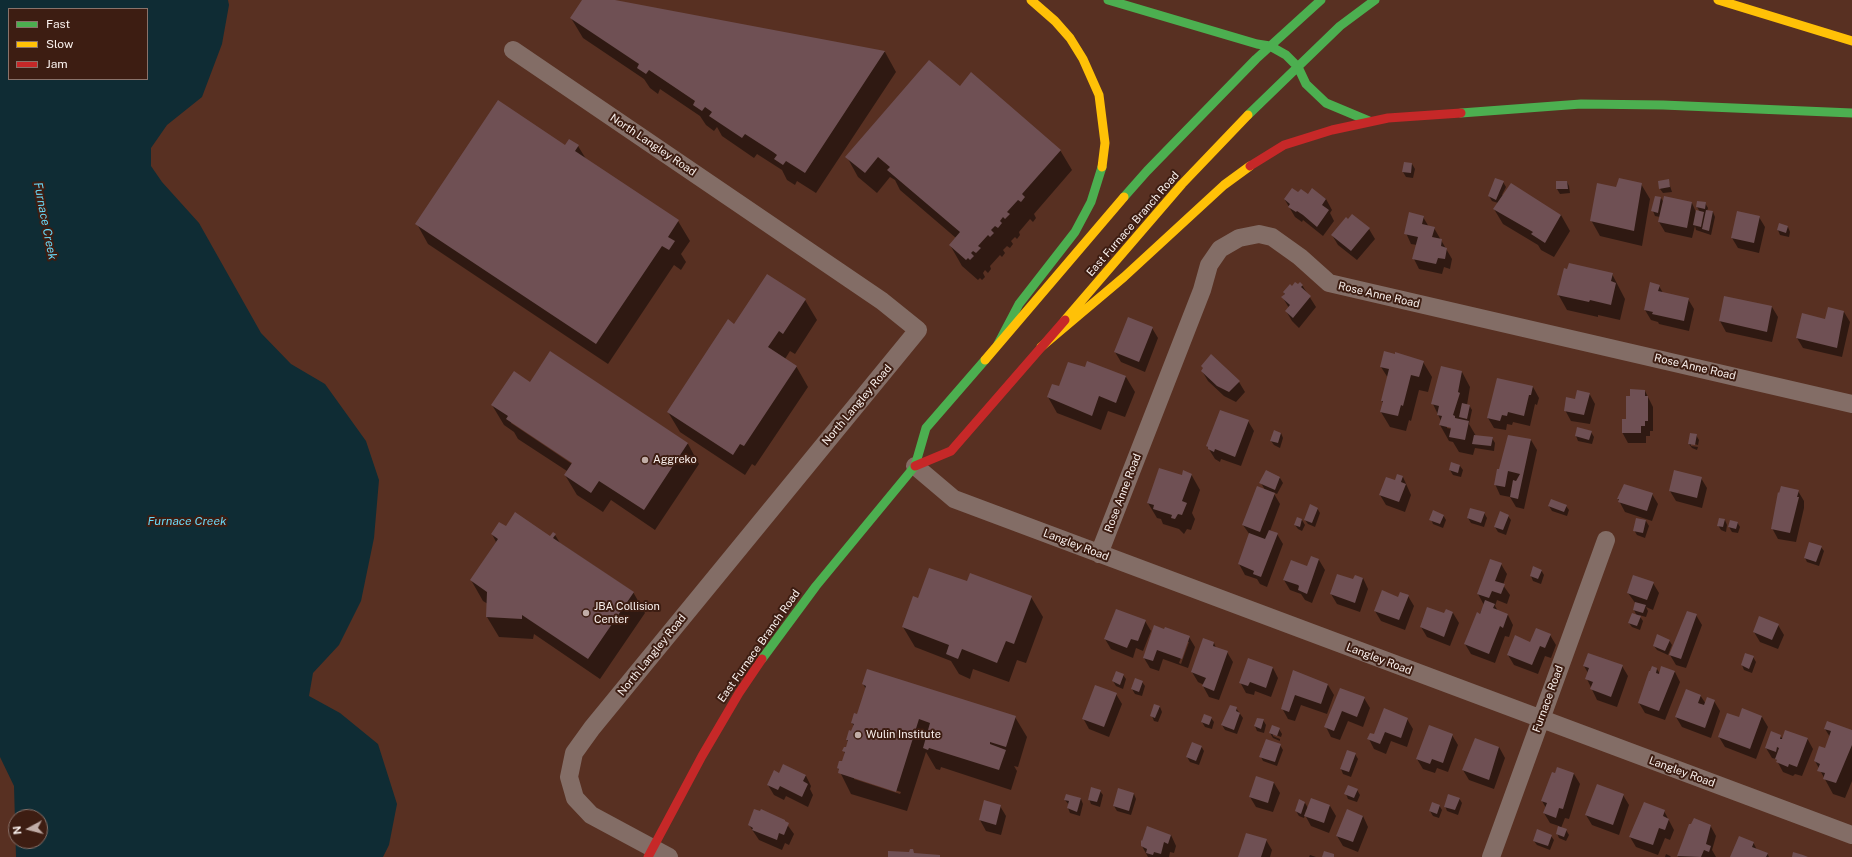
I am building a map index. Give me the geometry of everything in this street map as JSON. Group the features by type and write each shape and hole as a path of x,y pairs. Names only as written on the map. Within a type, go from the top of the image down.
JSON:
{"main road":[{"path":"998,344 1018,304 1075,232 1091,202 1102,166 1105,144 1099,95 1083,60 1070,38 1055,21 1031,0"},
{"path":"1108,0 1257,44 1270,46 1286,55 1298,67 1306,84 1326,103 1369,121"},
{"name":"East Furnace Branch Road","path":"650,853 702,756 739,693 816,586 915,466 926,428 1147,171 1270,46 1321,0"},
{"name":"East Furnace Branch Road","path":"915,466 951,451 1182,184 1248,115 1340,26 1375,0"},
{"path":"1718,0 1852,41"},
{"path":"1041,347 1124,277 1224,185 1248,167 1284,145 1332,130 1388,118 1581,104 1663,104 1852,113"}],"street":[{"name":"North Langley Road","path":"513,50 882,301 918,330 574,752 569,777 575,798 591,815 650,853"},
{"name":"Rose Anne Road","path":"1099,554 1202,290 1209,265 1220,249 1239,238 1259,234 1272,237 1300,257 1329,283 1852,404"},
{"name":"Langley Road","path":"915,466 954,499 1541,720 1852,835"},
{"name":"Furnace Road","path":"1491,857 1606,540"},
{"path":"650,853 669,857"}],"water":[{"name":"Furnace Creek","path":"0,0 228,0 229,5 222,44 202,97 167,125 151,148 151,166 162,182 199,223 261,333 291,364 325,384 366,441 379,480 374,538 361,601 339,645 313,673 309,696 340,713 378,744 397,804 389,845 383,857 16,857 16,849 48,849 48,809 15,809 14,786 0,757"}],"building":[{"path":"582,0 615,0 885,51 805,173 786,161 783,165 774,159 777,155 745,134 742,138 709,116 712,112 705,107 702,111 693,105 695,101 649,70 646,74 637,68 639,64 570,18"},
{"path":"929,60 960,86 971,72 1061,150 1022,194 1025,197 1021,202 1018,200 1007,212 1010,214 1005,219 1003,217 1000,221 1002,223 998,228 995,226 991,230 994,233 990,237 988,235 978,246 981,248 976,253 973,251 971,253 974,256 970,260 968,258 966,260 949,245 960,232 887,170 890,167 878,157 865,173 845,157"},
{"path":"498,100 565,145 569,139 579,145 575,151 679,220 668,237 675,241 669,250 662,246 596,344 415,224"},
{"path":"1404,162 1412,163 1411,173 1402,172"},
{"path":"1495,178 1504,181 1496,200 1488,196"},
{"path":"1619,178 1642,183 1634,231 1590,221 1597,183 1616,187"},
{"path":"1669,179 1670,187 1659,189 1658,181"},
{"path":"1556,181 1567,181 1568,189 1556,189"},
{"path":"1511,183 1561,215 1545,243 1531,234 1533,232 1493,209"},
{"path":"1292,188 1298,192 1301,189 1308,194 1312,188 1326,199 1322,205 1329,210 1317,227 1303,215 1288,207 1290,204 1284,199"},
{"path":"1655,196 1661,197 1658,213 1651,211"},
{"path":"1664,196 1692,202 1687,228 1658,222"},
{"path":"1697,201 1706,202 1705,209 1696,207"},
{"path":"1696,210 1704,212 1701,227 1693,225"},
{"path":"1706,210 1713,211 1709,231 1702,229"},
{"path":"1737,211 1760,216 1754,243 1731,238"},
{"path":"1409,212 1424,216 1422,224 1435,227 1432,237 1442,239 1441,246 1447,248 1445,259 1438,258 1436,264 1412,259 1418,237 1404,234"},
{"path":"1352,214 1370,228 1351,251 1331,235 1346,217 1348,219"},
{"path":"1779,223 1788,226 1786,233 1777,230"},
{"path":"1569,263 1613,273 1611,281 1616,283 1611,305 1557,295 1564,268 1567,269"},
{"path":"767,274 806,299 783,334 779,331 768,347 797,366 744,446 740,444 733,455 667,412 728,319 734,324"},
{"path":"1295,282 1298,284 1300,282 1303,285 1301,287 1311,296 1293,318 1285,311 1290,305 1281,297 1285,294 1283,292 1290,284 1292,286"},
{"path":"1650,282 1660,285 1658,291 1689,298 1684,321 1652,314 1653,312 1644,310"},
{"path":"1724,296 1772,306 1767,332 1719,321"},
{"path":"1828,307 1844,311 1837,348 1796,338 1802,313 1825,319"},
{"path":"1128,317 1153,327 1139,362 1114,352"},
{"path":"550,351 688,443 644,510 599,481 591,493 564,475 572,463 506,419 508,416 491,405 514,371 530,382"},
{"path":"1384,351 1395,354 1395,352 1424,361 1419,377 1411,375 1403,406 1401,405 1398,416 1380,412 1383,401 1381,401 1389,369 1380,367"},
{"path":"1211,354 1240,381 1229,392 1217,386 1201,371 1203,368 1201,366"},
{"path":"1087,361 1126,376 1116,403 1099,396 1092,416 1047,397 1052,384 1059,386 1068,362 1085,367"},
{"path":"1441,366 1462,371 1458,392 1460,393 1453,415 1455,418 1469,421 1465,440 1449,437 1451,428 1439,425 1442,416 1437,415 1439,406 1431,404"},
{"path":"1497,378 1533,386 1531,395 1529,395 1524,416 1508,412 1507,416 1502,415 1500,421 1487,418"},
{"path":"1630,389 1645,390 1645,396 1648,396 1648,421 1645,421 1645,426 1641,426 1641,433 1622,433 1622,419 1626,419 1626,396 1630,396"},
{"path":"1577,390 1590,393 1584,415 1564,411 1566,397 1575,399"},
{"path":"1462,403 1470,405 1467,419 1459,417"},
{"path":"1220,410 1249,420 1235,457 1215,449 1214,452 1206,446"},
{"path":"1577,427 1592,431 1589,440 1575,436"},
{"path":"1274,430 1281,433 1278,443 1270,441"},
{"path":"1690,433 1697,434 1695,445 1688,444"},
{"path":"1474,435 1493,437 1491,446 1472,444"},
{"path":"1508,435 1531,439 1518,499 1510,497 1513,480 1516,481 1520,474 1508,471 1505,487 1494,485 1497,469 1499,469"},
{"path":"1451,462 1460,465 1458,473 1449,470"},
{"path":"1159,468 1182,475 1183,470 1192,474 1182,501 1187,503 1182,515 1178,514 1175,519 1171,518 1172,515 1153,509 1154,505 1147,503"},
{"path":"1266,470 1280,477 1275,490 1259,483"},
{"path":"1674,470 1702,477 1697,498 1669,491"},
{"path":"1397,474 1403,476 1401,482 1406,484 1399,502 1379,495 1386,477 1395,480"},
{"path":"1624,484 1653,493 1647,511 1618,502 1619,499 1617,499"},
{"path":"1257,486 1275,493 1260,532 1242,525"},
{"path":"1781,486 1799,490 1797,497 1799,497 1790,533 1771,529 1778,492 1779,493"},
{"path":"1551,499 1567,505 1564,512 1548,506"},
{"path":"1310,504 1318,508 1312,523 1304,520"},
{"path":"1470,508 1485,512 1481,523 1467,518"},
{"path":"1433,510 1444,515 1440,524 1429,520"},
{"path":"1500,511 1509,515 1503,530 1494,527"},
{"path":"515,512 550,536 553,532 556,534 553,538 634,592 588,659 522,615 522,619 486,617 487,592 470,580 498,539 491,534 499,522 506,526"},
{"path":"1297,517 1302,519 1300,527 1294,525"},
{"path":"1636,518 1646,520 1643,533 1633,531"},
{"path":"1719,518 1725,519 1723,527 1717,526"},
{"path":"1730,520 1738,522 1736,529 1728,527"},
{"path":"1269,530 1278,533 1261,577 1253,574 1254,571 1238,564 1249,533 1265,539"},
{"path":"1809,542 1822,546 1816,562 1804,558"},
{"path":"1311,556 1319,559 1307,594 1298,590 1298,585 1283,580 1291,560 1307,566"},
{"path":"1490,559 1502,563 1495,581 1505,584 1501,594 1492,591 1489,598 1477,594"},
{"path":"1533,566 1542,570 1538,579 1530,576"},
{"path":"929,568 967,581 970,573 1032,596 1014,644 1006,641 997,663 962,649 958,659 946,654 949,645 902,627 913,596 918,598"},
{"path":"1337,574 1353,579 1355,575 1363,578 1355,603 1330,594"},
{"path":"1633,575 1654,582 1647,600 1627,593"},
{"path":"1382,590 1398,597 1400,592 1409,595 1399,620 1374,611"},
{"path":"1485,600 1495,604 1493,608 1508,614 1503,628 1500,626 1489,654 1464,644 1477,612 1480,614"},
{"path":"1635,602 1646,605 1643,613 1633,610"},
{"path":"1427,607 1444,613 1446,609 1453,612 1444,637 1420,627"},
{"path":"1116,609 1146,620 1138,641 1131,639 1127,648 1104,639"},
{"path":"1687,611 1697,614 1681,659 1669,655"},
{"path":"1632,613 1641,616 1637,626 1628,623"},
{"path":"1759,616 1779,624 1772,640 1753,632"},
{"path":"1154,625 1164,629 1165,627 1190,636 1182,659 1157,650 1153,661 1143,658"},
{"path":"1536,628 1551,634 1545,648 1540,646 1532,665 1507,655 1515,635 1530,642"},
{"path":"1657,634 1670,640 1665,651 1653,646"},
{"path":"1203,638 1214,642 1213,646 1228,651 1214,691 1202,686 1206,678 1191,672"},
{"path":"1588,653 1623,665 1611,697 1590,689 1593,682 1585,679 1589,668 1583,666"},
{"path":"1745,653 1754,656 1749,669 1741,665"},
{"path":"1248,658 1273,667 1266,688 1250,682 1248,686 1239,683"},
{"path":"1652,666 1657,668 1656,673 1659,674 1661,666 1675,671 1659,711 1638,703"},
{"path":"867,669 1016,716 1006,747 990,742 990,744 1006,750 999,770 929,748 928,750 923,748 930,723 919,719 896,792 838,773 839,769 837,768 839,761 842,761 845,752 842,751 844,747 846,747 848,740 846,740 849,730 851,731 854,724 851,723 854,713 857,714 866,686 862,684"},
{"path":"1293,670 1328,684 1321,704 1295,695 1289,712 1281,709"},
{"path":"1116,671 1124,674 1120,685 1112,681"},
{"path":"1135,678 1143,681 1139,692 1131,689"},
{"path":"1095,685 1117,693 1104,727 1082,719"},
{"path":"1340,688 1365,697 1357,717 1342,711 1334,731 1324,727"},
{"path":"1686,689 1701,695 1698,703 1704,705 1707,697 1715,700 1705,728 1675,717"},
{"path":"1154,704 1160,706 1155,718 1150,716"},
{"path":"1230,705 1237,707 1236,711 1240,713 1234,730 1221,725"},
{"path":"1384,708 1408,718 1401,738 1385,732 1380,744 1367,739 1370,733 1374,734"},
{"path":"1742,708 1762,716 1750,749 1718,737 1727,713 1739,717"},
{"path":"1204,714 1212,717 1209,725 1201,722"},
{"path":"1257,718 1264,719 1261,729 1254,726"},
{"path":"1827,721 1852,730 1852,745 1836,783 1823,779 1825,773 1817,771 1820,764 1814,761 1819,746 1825,748 1831,731 1824,729"},
{"path":"1272,725 1280,728 1277,736 1269,733"},
{"path":"1429,725 1453,734 1443,763 1432,759 1430,764 1416,759"},
{"path":"1785,730 1808,738 1797,767 1789,764 1788,767 1776,762 1777,760 1775,759 1779,748 1777,747 1776,752 1765,748 1771,731 1781,735 1780,739 1782,739"},
{"path":"1475,738 1499,747 1489,780 1462,770"},
{"path":"1266,739 1281,744 1275,762 1259,757"},
{"path":"1192,742 1202,746 1196,761 1186,757"},
{"path":"1347,750 1356,753 1349,772 1340,769"},
{"path":"783,764 806,775 803,781 808,784 802,797 780,786 778,790 767,785 774,770 779,773"},
{"path":"1557,767 1574,773 1563,809 1559,808 1556,818 1543,813 1547,803 1541,801 1552,772 1555,773"},
{"path":"1256,776 1274,782 1268,803 1249,797"},
{"path":"1597,784 1624,794 1613,825 1585,815"},
{"path":"1348,785 1358,789 1354,798 1344,794"},
{"path":"1091,787 1101,790 1097,802 1088,800"},
{"path":"1118,788 1134,793 1129,811 1113,806"},
{"path":"1066,794 1081,798 1077,812 1067,808 1069,801 1064,800"},
{"path":"1448,794 1460,798 1455,810 1444,807"},
{"path":"1311,798 1330,805 1324,823 1304,816"},
{"path":"1299,799 1305,802 1301,814 1295,811"},
{"path":"984,800 1001,805 996,825 979,820"},
{"path":"1432,802 1440,805 1437,814 1429,811"},
{"path":"1644,802 1665,810 1663,816 1669,819 1665,830 1659,828 1653,845 1629,837"},
{"path":"754,809 760,811 761,809 789,823 784,835 779,833 777,840 752,830 753,828 748,825"},
{"path":"1347,809 1363,816 1353,842 1336,836"},
{"path":"1694,818 1711,825 1706,844 1711,846 1709,852 1704,850 1701,857 1677,856 1689,824 1691,824"},
{"path":"1147,826 1171,835 1168,844 1164,842 1161,854 1154,852 1153,855 1146,853 1147,849 1141,846 1141,840 1142,841"},
{"path":"1558,826 1567,829 1564,837 1556,834"},
{"path":"1537,829 1552,835 1548,846 1533,841"},
{"path":"1246,833 1267,839 1261,857 1238,857"},
{"path":"1739,836 1754,842 1752,847 1768,853 1766,857 1730,857"},
{"path":"910,849 913,849 914,853 940,855 940,857 888,857 888,851 909,852"},
{"path":"1324,851 1334,854 1334,857 1322,857"},
{"path":"1793,852 1803,855 1808,857 1792,857"}],"traffic: fast":[{"path":"1108,0 1257,44 1270,46 1286,55 1298,67 1306,84 1326,103 1369,121"},
{"path":"1124,197 1147,171 1256,59 1321,0"},
{"path":"1248,115 1340,26 1375,0"},
{"path":"1461,113 1581,104 1663,105 1852,113"},
{"path":"998,344 1019,304 1075,232 1091,202 1102,167"},
{"path":"762,659 816,586 915,466 926,428 985,360"}],"traffic: slow":[{"path":"1031,0 1055,21 1070,38 1083,59 1099,95 1105,143 1102,167"},
{"path":"1718,0 1852,41"},
{"path":"1065,320 1182,184 1248,115"},
{"path":"1041,347 1124,277 1224,185 1250,166"},
{"path":"985,360 1124,197"}],"traffic: jam":[{"path":"1250,166 1284,145 1332,130 1388,118 1461,113"},
{"path":"915,466 951,451 1065,320"},
{"path":"648,857 702,756 739,693 762,659"}],"place":[{"name":"Aggreko","path":"645,460"},
{"name":"JBA Collision Center","path":"586,613"},
{"name":"Wulin Institute","path":"858,735"}]}
